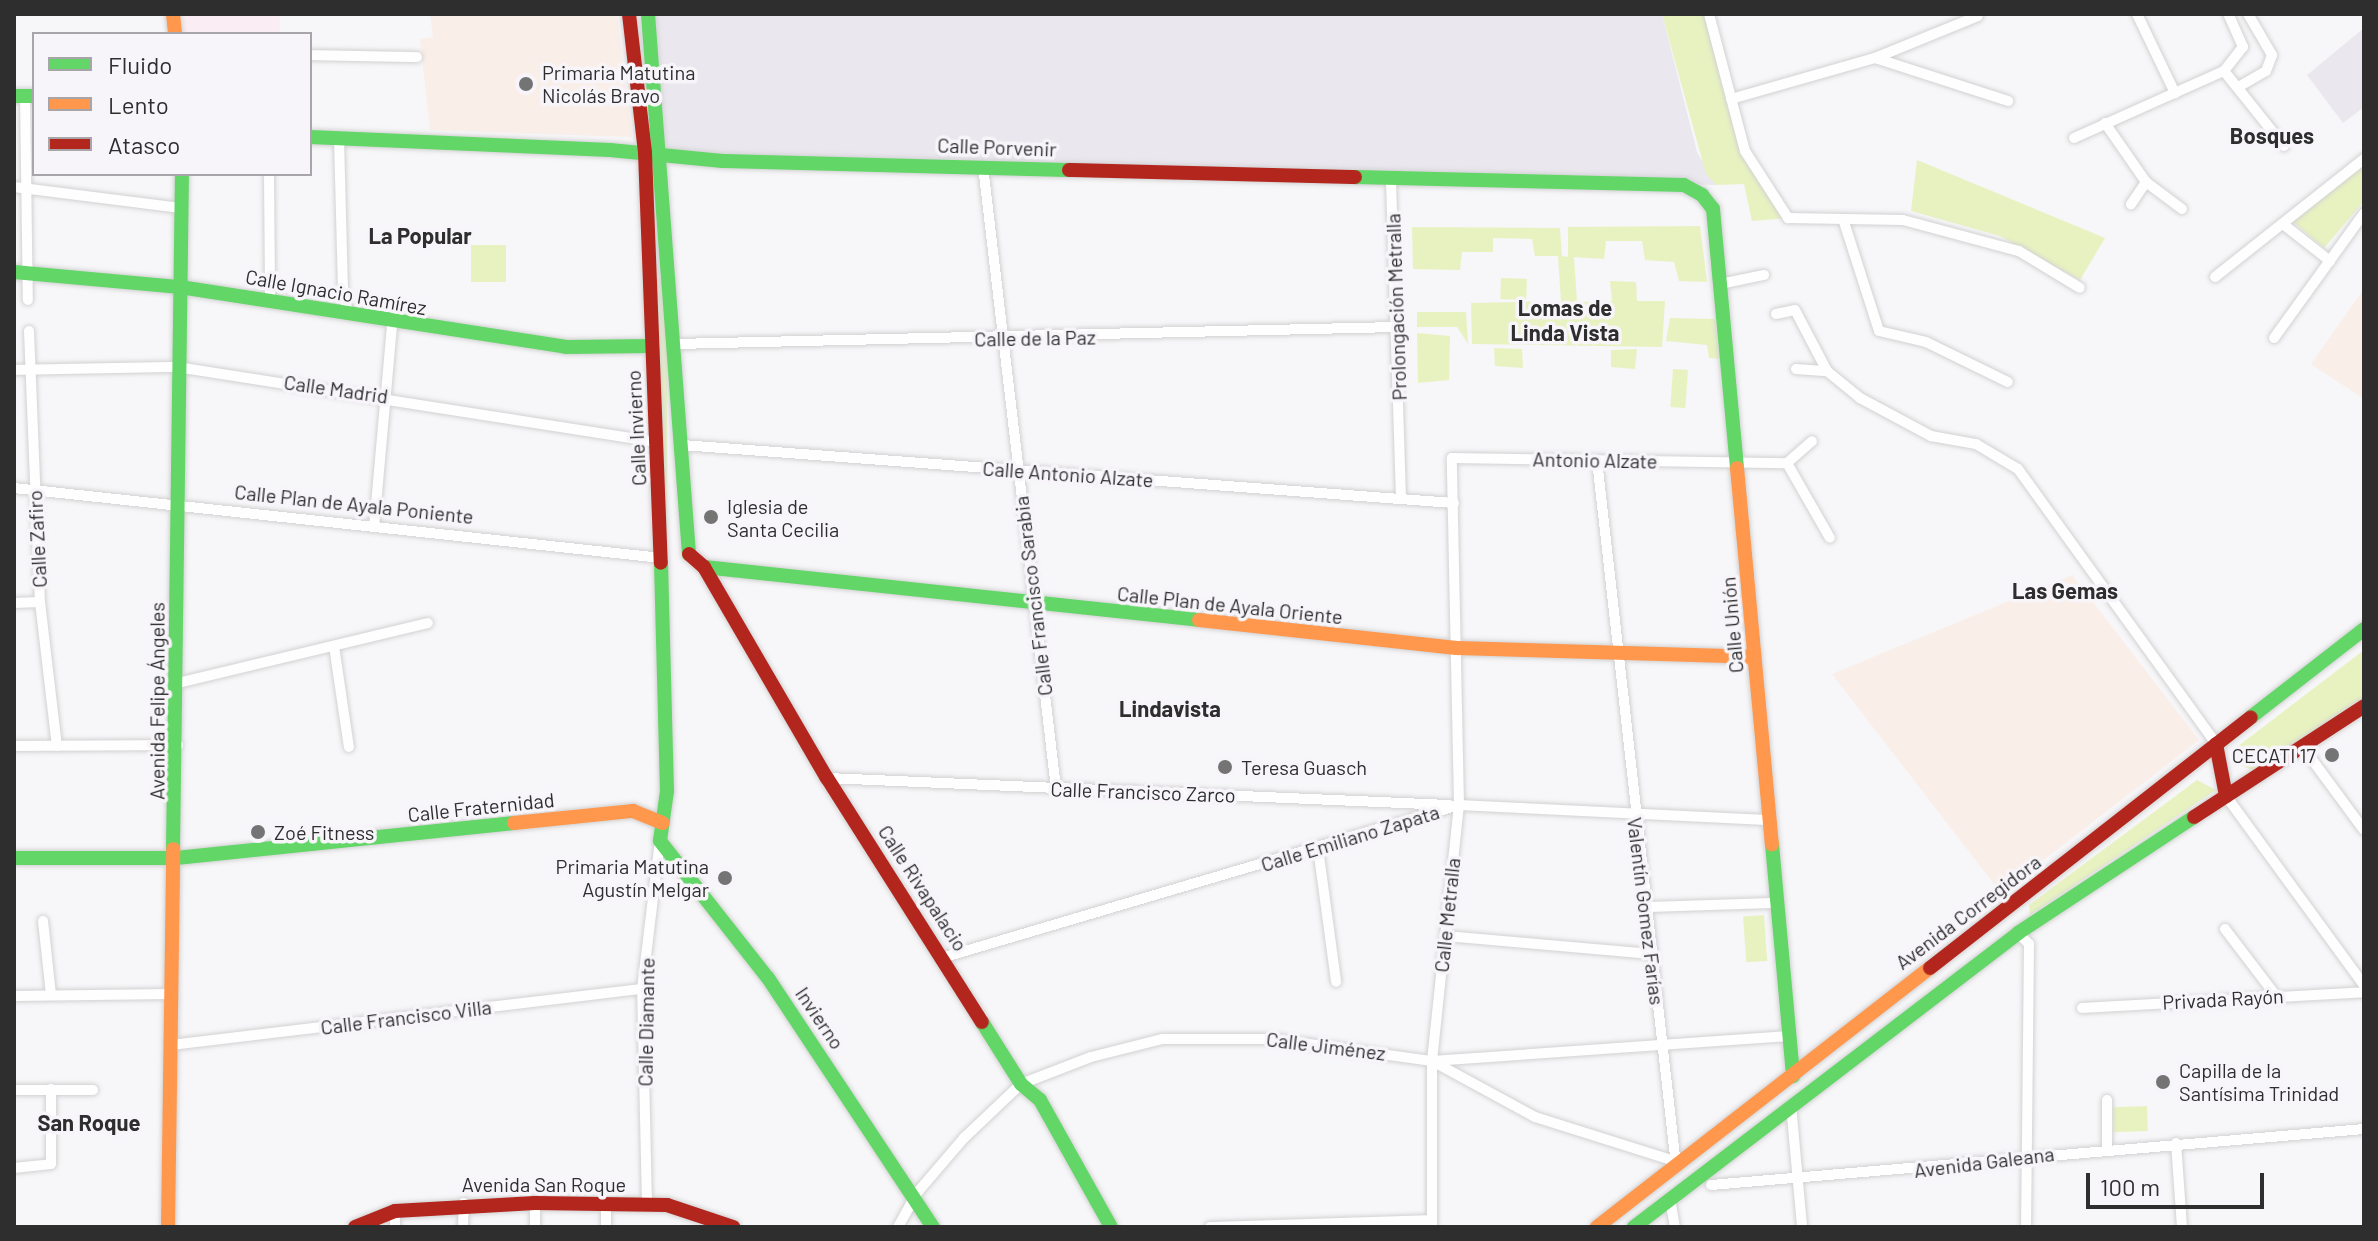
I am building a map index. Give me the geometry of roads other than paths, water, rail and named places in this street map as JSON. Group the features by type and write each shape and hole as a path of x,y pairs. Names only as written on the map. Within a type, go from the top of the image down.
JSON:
{"street":[{"name":"Calle Invierno","path":"629,14 645,153 661,558 663,823 660,841"},
{"path":"648,14 662,154 689,554"},
{"path":"1709,14 1745,151 1788,218 1844,222 1903,220 2019,251 2080,288"},
{"path":"2137,14 2175,93"},
{"path":"2074,138 2224,71 2243,47 2228,14"},
{"path":"2240,86 2266,71 2272,55 2248,14"},
{"path":"1731,99 1875,58 1978,16"},
{"path":"312,55 417,57"},
{"path":"1875,58 2008,101"},
{"path":"2224,71 2240,86 2284,146"},
{"path":"24,96 19,187 19,272 28,300"},
{"path":"2105,123 2146,182 2182,209"},
{"name":"Calle Porvenir","path":"312,137 645,153 722,161 983,166 1391,181 1684,185"},
{"path":"339,138 343,288 348,313"},
{"path":"2215,277 2364,159"},
{"name":"Calle Francisco Sarabia","path":"983,166 1056,788"},
{"name":"Avenida Felipe Ángeles","path":"168,1227 178,745 175,504 182,176"},
{"path":"269,176 270,300"},
{"name":"Prolongación Metralla","path":"1391,181 1401,499"},
{"path":"2131,204 2146,182"},
{"name":"Calle Unión","path":"1684,185 1713,209 1739,464 1774,903 1793,1076"},
{"path":"19,187 181,208"},
{"path":"2274,338 2364,213"},
{"path":"1844,222 1876,329 1926,342 2008,382"},
{"path":"2283,224 2330,261"},
{"name":"Calle Ignacio Ramírez","path":"19,272 180,287 348,313 392,324 566,347 652,346"},
{"path":"649,276 670,274"},
{"path":"1720,284 1764,275"},
{"path":"1776,314 1795,310 1827,371 1860,398 1931,436 1976,444 2018,469 2216,744 2226,796 2364,985"},
{"path":"374,527 392,324"},
{"name":"Calle de la Paz","path":"675,344 1003,339 1396,327"},
{"name":"Calle Zafiro","path":"29,331 40,602 57,746"},
{"name":"Calle Madrid","path":"14,370 177,367 384,395 656,442"},
{"path":"1796,369 1827,371"},
{"path":"1812,441 1787,463 1830,538"},
{"name":"Calle Antonio Alzate","path":"682,445 1454,503"},
{"name":"Antonio Alzate","path":"1452,458 1787,463"},
{"name":"Calle Metralla","path":"1431,1224 1432,1061 1459,805 1452,458"},
{"name":"Valentín Gomez Farías","path":"1597,460 1674,1162"},
{"name":"Calle Plan de Ayala Poniente","path":"14,488 661,558 689,554"},
{"name":"Calle Rivapalacio","path":"689,554 704,567 827,778 945,957 1021,1084 1040,1100 1111,1227"},
{"name":"Calle Plan de Ayala Oriente","path":"704,567 1033,605 1456,648 1754,657"},
{"path":"14,603 40,602"},
{"path":"178,683 428,623"},
{"name":"Avenida Corregidora","path":"1597,1227 1674,1162 1793,1076 2364,629"},
{"path":"334,646 349,747"},
{"path":"1634,1227 2018,933 2364,706"},
{"path":"14,746 178,745"},
{"path":"2302,746 2364,830"},
{"name":"Calle Francisco Zarco","path":"827,778 1459,805"},
{"name":"Calle Emiliano Zapata","path":"945,957 1459,805 1767,820"},
{"name":"Calle Fraternidad","path":"14,858 176,858 633,811 663,823"},
{"name":"Calle Diamante","path":"647,1204 642,989 660,841"},
{"name":"Invierno","path":"660,841 768,978 916,1194 933,1227"},
{"path":"1318,848 1336,982"},
{"path":"1646,907 1774,903"},
{"path":"43,921 51,995"},
{"path":"2225,929 2276,996"},
{"path":"2018,933 2029,944 2023,1158 2026,1227"},
{"path":"1445,936 1652,954"},
{"name":"Calle Francisco Villa","path":"171,1045 642,989"},
{"name":"Privada Rayón","path":"2082,1008 2364,992"},
{"path":"14,996 172,994"},
{"name":"Calle Jiménez","path":"898,1227 916,1194 1021,1084 1091,1057 1162,1039 1273,1039 1432,1061 1662,1042 1789,1036"},
{"path":"1432,1061 1535,1117 1674,1162"},
{"path":"14,1168 51,1164 51,1089"},
{"path":"14,1090 93,1090"},
{"path":"2107,1100 2107,1148"},
{"path":"1791,1105 1802,1227"},
{"name":"Avenida Galeana","path":"1711,1185 2107,1148 2364,1129"},
{"path":"2176,1143 2182,1227"},
{"path":"1670,1199 1675,1227"},
{"path":"463,1227 464,1203"},
{"name":"Avenida San Roque","path":"355,1227 395,1211 464,1203 606,1203 667,1205 733,1227"},
{"path":"535,1203 535,1227"},
{"path":"606,1203 606,1227"},
{"path":"395,1211 395,1227"},
{"path":"1210,1227 1431,1224"}],"place":[{"name":"Primaria Matutina Nicolás Bravo","path":"526,84"},
{"name":"Iglesia de Santa Cecilia","path":"711,517"},
{"name":"CECATI 17","path":"2332,755"},
{"name":"Teresa Guasch","path":"1225,767"},
{"name":"Zoé Fitness","path":"258,832"},
{"name":"Primaria Matutina Agustín Melgar","path":"725,878"},
{"name":"Capilla de la Santísima Trinidad","path":"2163,1082"}],"district":[{"name":"Bosques","path":"2272,136"},
{"name":"La Popular","path":"420,236"},
{"name":"Lomas de Linda Vista","path":"1565,320"},
{"name":"Las Gemas","path":"2065,591"},
{"name":"Lindavista","path":"1170,709"},
{"name":"San Roque","path":"89,1123"}]}
